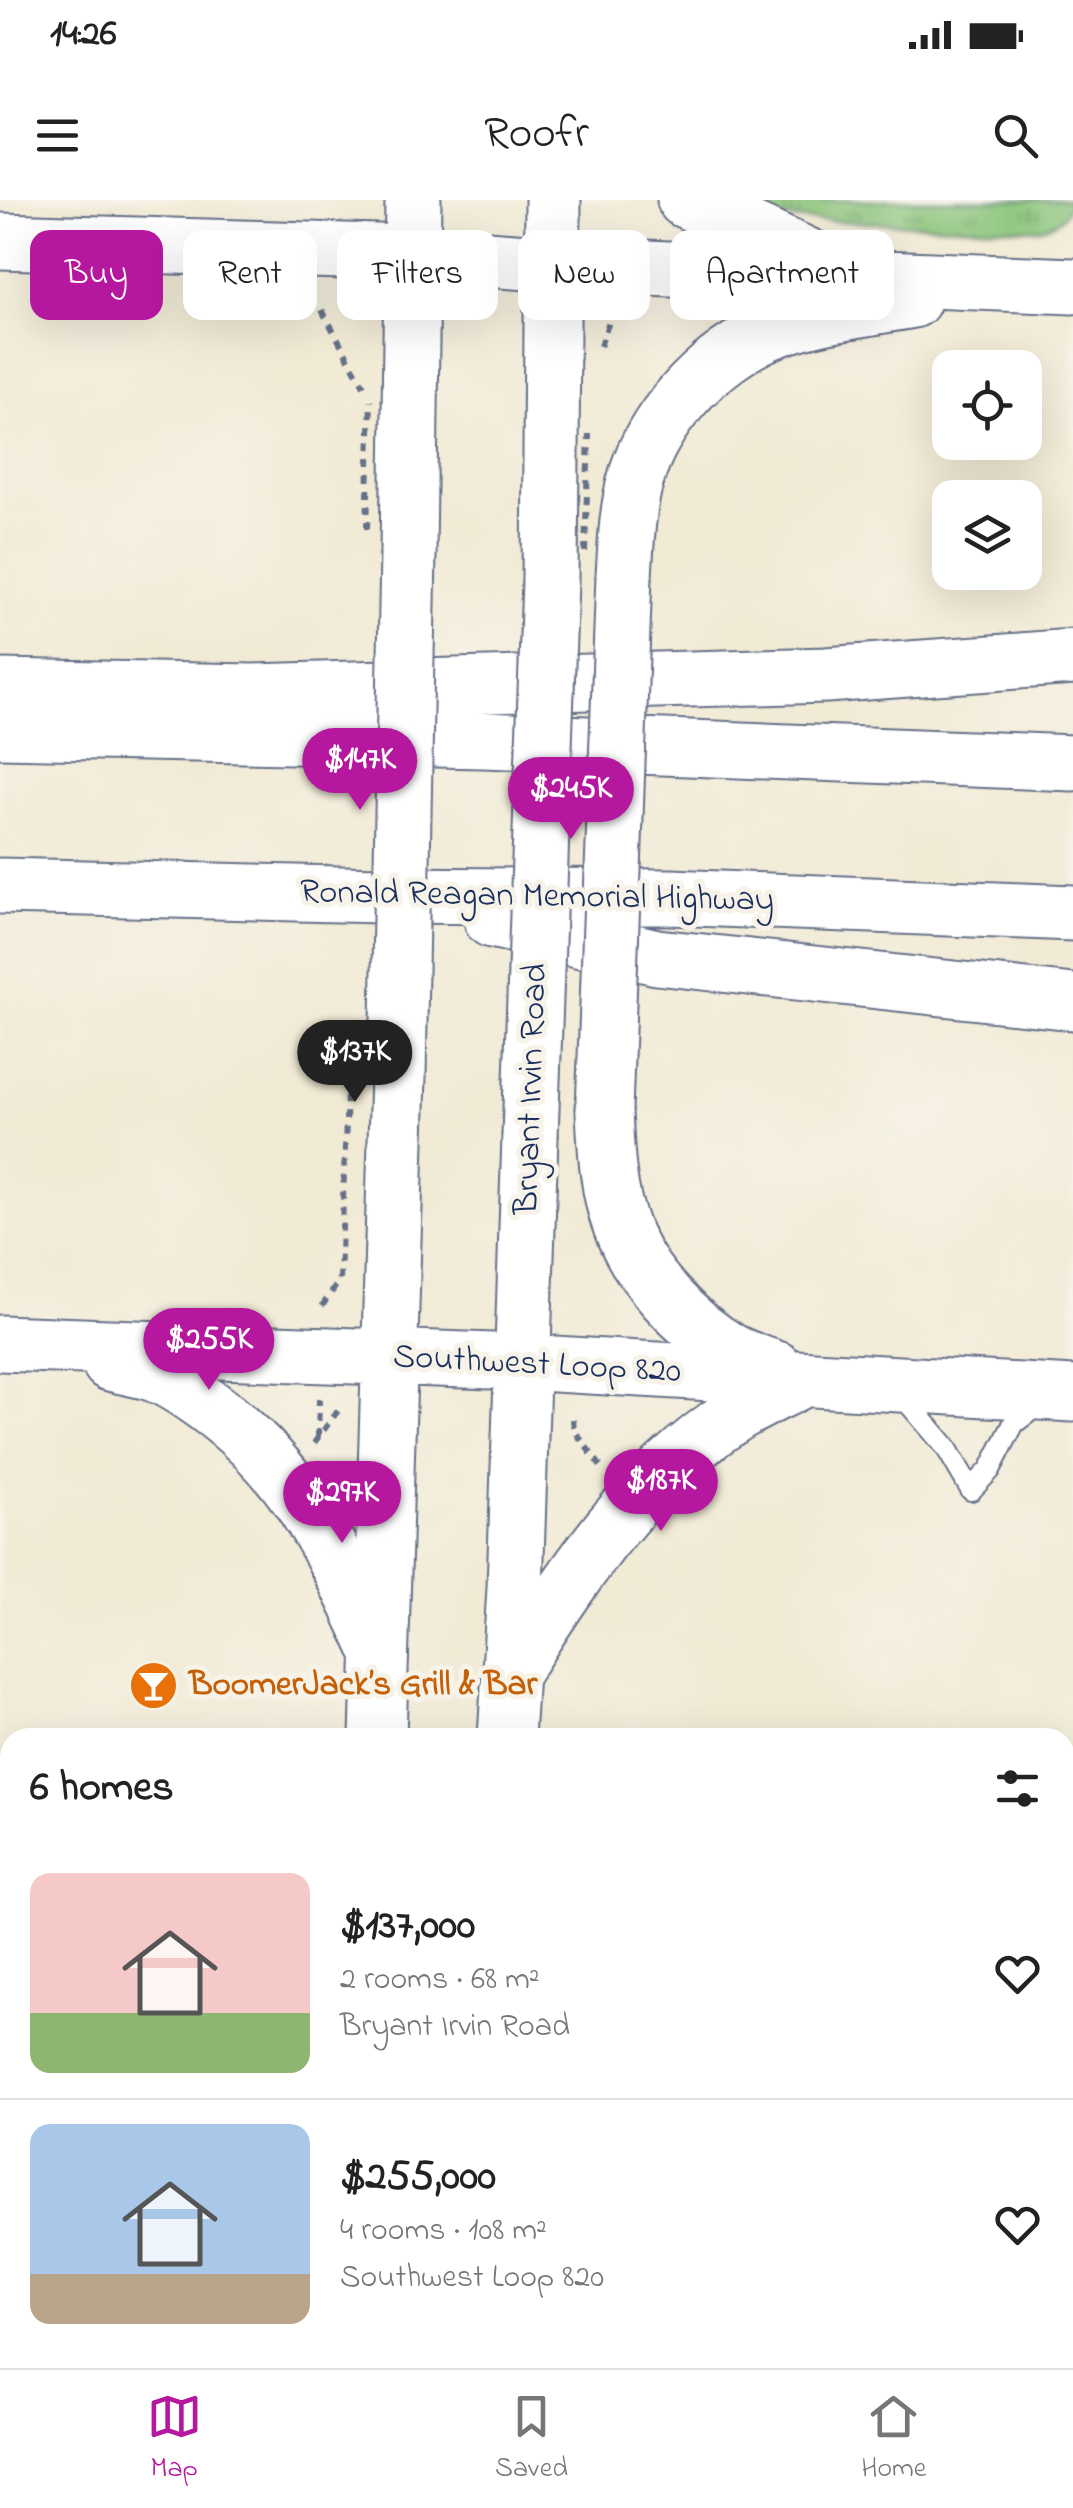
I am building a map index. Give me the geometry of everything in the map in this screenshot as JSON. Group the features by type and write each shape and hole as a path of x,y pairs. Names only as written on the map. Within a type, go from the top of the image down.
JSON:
{"main road":[{"name":"Bryant Irvin Road","path":"553,230 554,200"},
{"path":"686,200 746,230"},
{"path":"0,241 413,226 518,255"},
{"path":"378,1728 392,1357 413,226"},
{"path":"894,278 1073,286"},
{"path":"802,1380 732,1352 688,1319 647,1274 621,1228 608,1174 604,1111 624,576 636,475 656,434 686,392 721,360 760,336 802,322 1005,282"},
{"name":"Bryant Irvin Road","path":"507,1728 550,582 552,320"},
{"path":"0,687 312,690 826,675 1073,657"},
{"path":"0,730 484,740 1073,763"},
{"name":"Ronald Reagan Memorial Highway","path":"0,886 670,897 1073,913"},
{"path":"382,895 656,957 1073,1002"},
{"path":"15,1344 157,1375 226,1419 266,1455 296,1491 327,1539 380,1654"},
{"name":"Southwest Loop 820","path":"15,1344 520,1362 1063,1394"},
{"path":"510,1674 611,1524 645,1489 734,1416 802,1380"}],"lane":[{"path":"891,1383 946,1447 971,1490 990,1470 1014,1423 1063,1394"}],"path":[{"path":"322,310 372,400"},
{"path":"322,1306 340,1280 346,1120"},
{"path":"318,1438 319,1396"},
{"path":"573,1419 574,1430 615,1483"}],"green space":[{"path":"721,200 1070,200 1059,220 1037,229 779,218"}],"place":[{"name":"BoomerJack’s Grill & Bar","path":"154,1685"}]}
